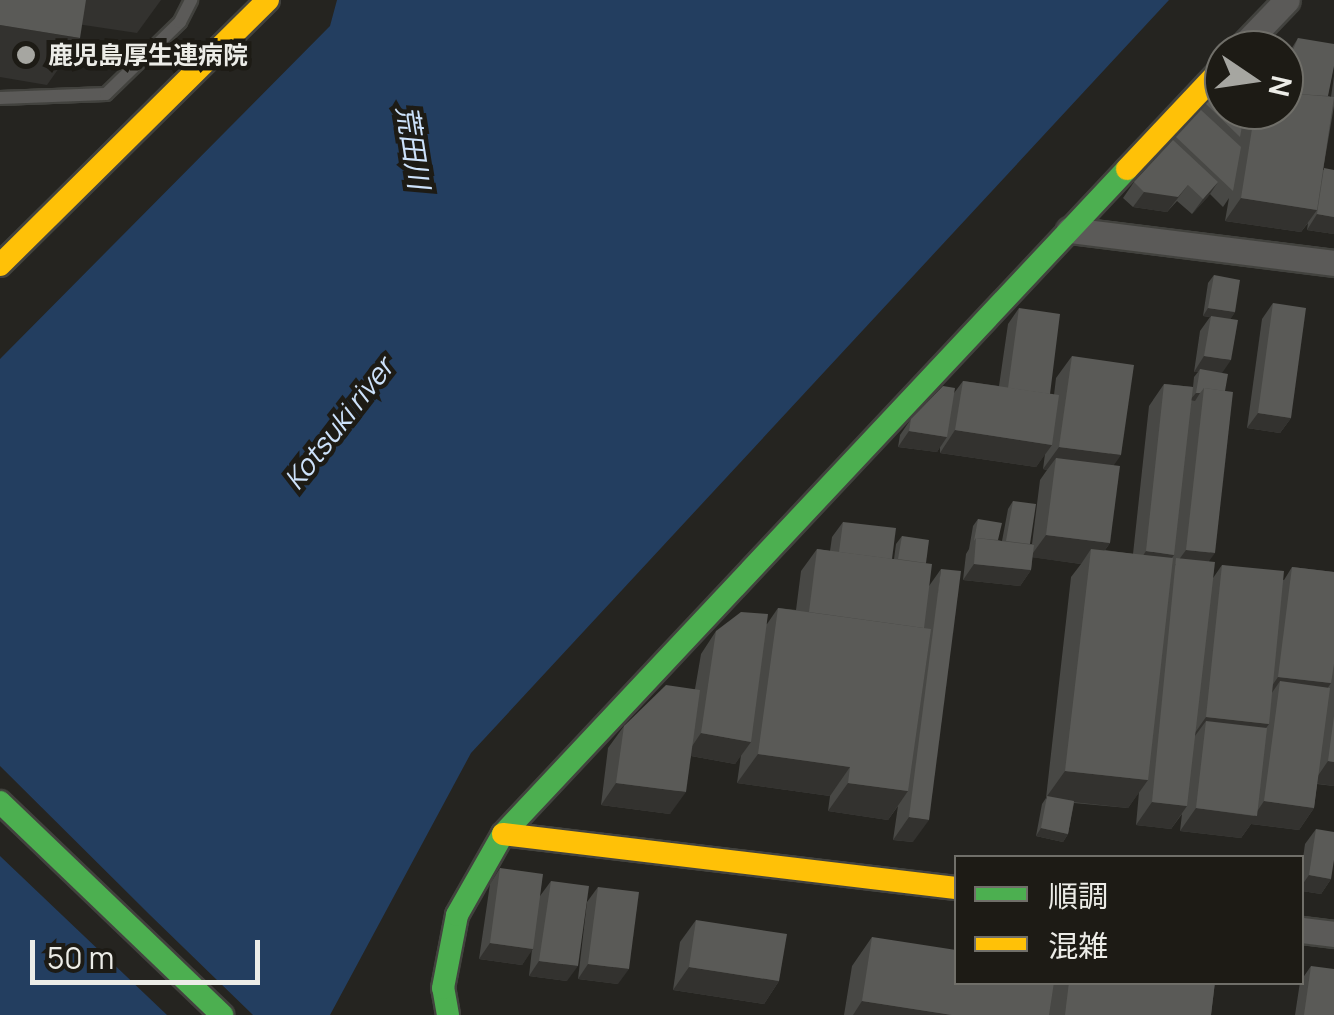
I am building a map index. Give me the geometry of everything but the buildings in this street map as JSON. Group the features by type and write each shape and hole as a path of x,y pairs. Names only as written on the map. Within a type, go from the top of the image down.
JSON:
{"street":[{"path":"0,266 268,0"},
{"path":"1259,30 1287,0"},
{"path":"448,1015 443,988 456,915 503,834 1204,87"},
{"path":"1069,230 1334,263"},
{"path":"0,802 222,1015"},
{"path":"503,834 954,888"},
{"path":"1304,930 1334,934"}],"lane":[{"path":"0,98 106,94 180,22 190,0"}],"water":[{"path":"337,0 1169,0 471,753 330,1015 0,1015 0,359 330,26"}],"pier":[{"path":"0,766 253,1015 167,1015 0,856"}],"traffic: fast":[{"path":"448,1015 443,988 457,915 503,834 1127,169"},
{"path":"0,802 222,1015"}],"traffic: slow":[{"path":"0,265 268,0"},
{"path":"1127,169 1204,87"},
{"path":"503,834 954,888"}],"place":[{"name":"鹿児島厚生連病院","path":"26,55"}],"water label":[{"name":"荒田川","path":"414,147"},
{"name":"Kotsuki river","path":"338,423"}]}
